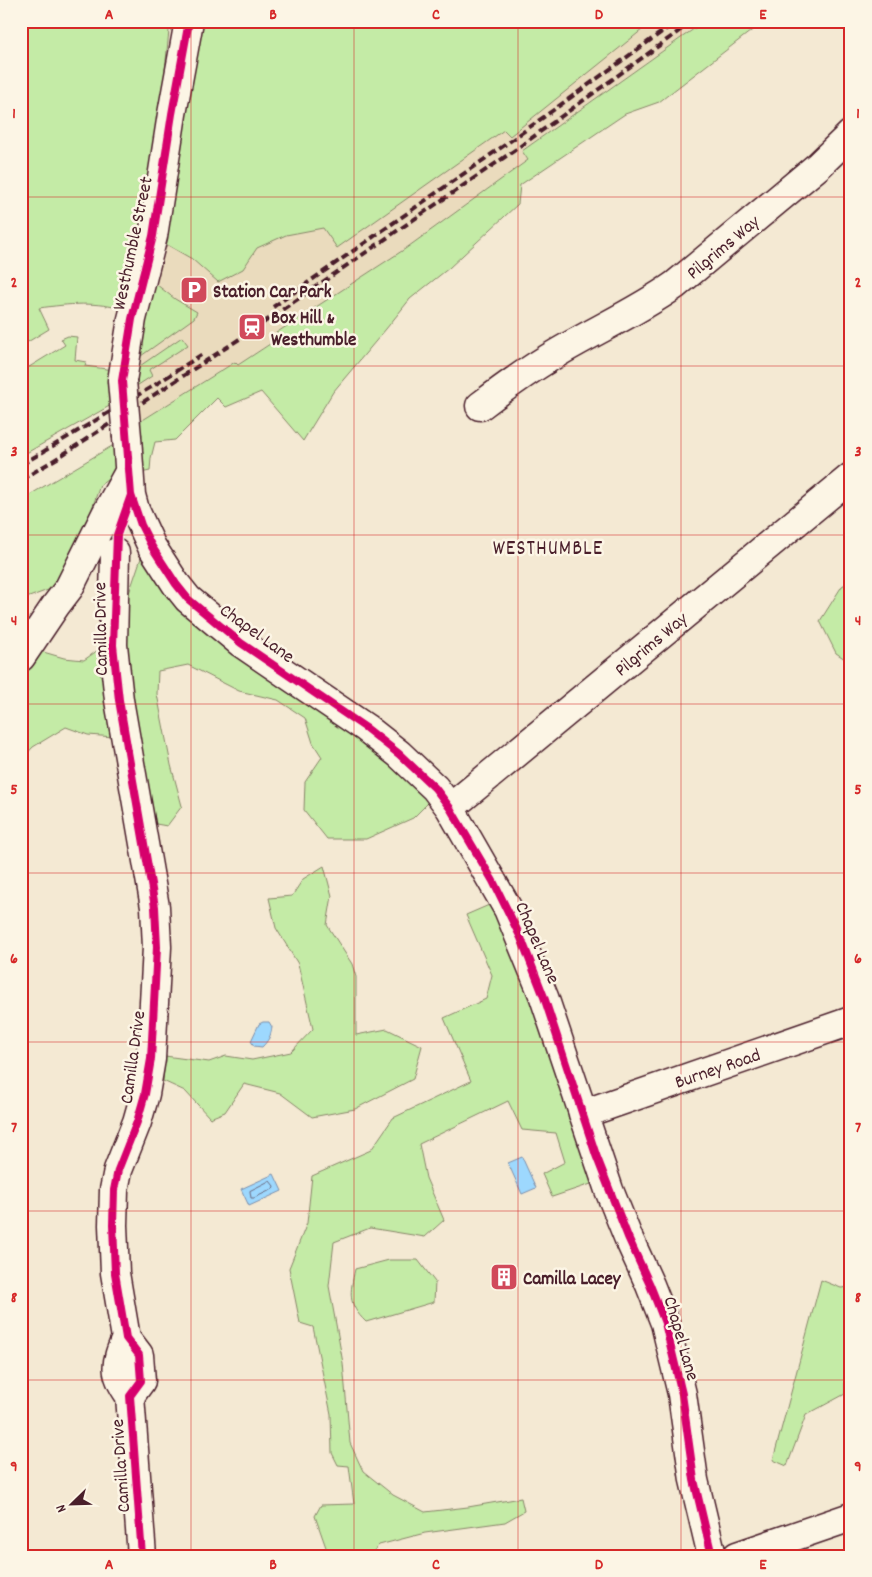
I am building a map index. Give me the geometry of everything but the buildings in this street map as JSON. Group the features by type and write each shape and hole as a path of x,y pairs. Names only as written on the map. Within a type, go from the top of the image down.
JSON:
{"street":[{"name":"Westhumble Street","path":"130,484 122,381 132,319 153,236 166,146 189,21"},
{"name":"Pilgrims Way","path":"480,406 557,353 651,302 675,285 818,166 851,134"},
{"name":"Pilgrims Way","path":"450,808 851,477"},
{"name":"Camilla Drive","path":"130,484 115,549 112,645 119,700 156,907 157,947 151,1059 145,1094 137,1122 118,1170 114,1190 113,1225 115,1273 126,1338 139,1355 140,1362 141,1381 130,1396 142,1556"},
{"path":"21,657 69,588 106,514 130,484"},
{"name":"Chapel Lane","path":"130,484 138,518 152,547 170,576 188,599 240,643 366,728 406,761 435,788 450,808 493,881 521,938 544,997 609,1190 665,1323 682,1394 694,1480 712,1556"},
{"name":"Burney Road","path":"583,1114 851,1021"},
{"path":"737,1556 851,1517"}],"shaded area":[{"path":"505,21 705,21 522,151 528,160 405,249 277,333 279,337 238,365 235,362 138,423 134,377 157,239"}],"green space":[{"path":"21,21 170,21 145,225 125,310 93,304 39,308 49,329 21,346"},
{"path":"198,21 653,21 510,136 504,130 337,248 323,228 286,235 257,248 243,269 218,282 192,259 157,239"},
{"path":"705,21 764,21 659,102 625,114 520,185 518,204 449,268 410,299 333,392 303,441 261,392 226,407 217,398 175,440 155,442 150,471 141,473 138,423 235,362 238,365 279,338 276,333 405,249 528,160 522,151"},
{"path":"152,281 175,299 197,312 194,318 134,361"},
{"path":"68,336 77,337 75,360 86,362 85,366 114,370 113,404 21,456 21,372 65,345 61,339"},
{"path":"182,337 188,345 149,370 152,376 135,387 134,370"},
{"path":"117,443 118,460 114,475 100,485 67,583 21,600 21,500"},
{"path":"142,555 361,731 431,800 413,818 366,839 327,839 304,810 305,782 322,757 313,743 305,718 278,700 239,691 188,665 158,671 157,694 171,765 182,806 167,826 156,824 133,720 125,647 126,602"},
{"path":"851,581 851,663 836,653 820,621 842,586"},
{"path":"101,648 114,737 88,735 66,727 33,747 21,760 21,668 33,649 64,658 84,660"},
{"path":"324,866 332,896 327,925 352,964 356,977 356,1035 387,1029 422,1046 413,1079 355,1109 312,1117 280,1093 244,1084 225,1112 210,1118 185,1091 163,1081 165,1056 209,1062 226,1056 252,1060 291,1052 313,1029 298,964 276,928 269,898 292,896 303,879"},
{"path":"496,902 597,1182 552,1197 542,1174 565,1162 556,1133 522,1130 508,1101 419,1144 426,1178 444,1220 425,1237 370,1228 334,1242 329,1286 343,1363 350,1443 363,1471 393,1495 425,1512 521,1498 524,1511 505,1522 425,1533 379,1545 369,1556 329,1556 315,1516 321,1505 354,1504 349,1466 338,1465 332,1453 331,1414 313,1327 300,1323 289,1268 307,1223 312,1176 371,1150 393,1118 471,1081 444,1018 486,999 492,975 466,915"},
{"path":"389,1260 418,1260 435,1282 434,1302 366,1322 353,1304 351,1292 355,1269"},
{"path":"821,1280 841,1288 851,1287 851,1361 845,1366 845,1394 806,1415 787,1466 773,1460"}],"water":[{"path":"269,1022 272,1027 270,1036 262,1047 254,1046 251,1041 259,1024"},
{"path":"522,1157 536,1188 522,1194 508,1163"},
{"path":"274,1174 282,1191 249,1206 241,1189"}],"railway":[{"path":"273,307 509,142 677,21"},
{"path":"21,480 244,336 515,150 693,21"},
{"path":"21,465 201,355"}],"cycle path":[{"path":"189,21 153,236 132,319 122,381 131,495 141,525 152,547 188,599 241,643 366,728 399,754 435,788 450,808 493,881 521,938 544,997 596,1155 628,1237 665,1323 682,1394 694,1480 712,1556"},
{"path":"131,495 117,535 113,645 119,700 155,907 157,947 151,1059 145,1094 137,1122 118,1170 114,1190 113,1225 115,1273 126,1338 139,1355 141,1381 130,1396 142,1556"}],"place":[{"name":"Station Car Park","path":"194,290"},
{"name":"Box Hill & Westhumble","path":"252,327"},
{"name":"Camilla Lacey","path":"504,1277"}],"district":[{"name":"WESTHUMBLE","path":"548,547"}]}
